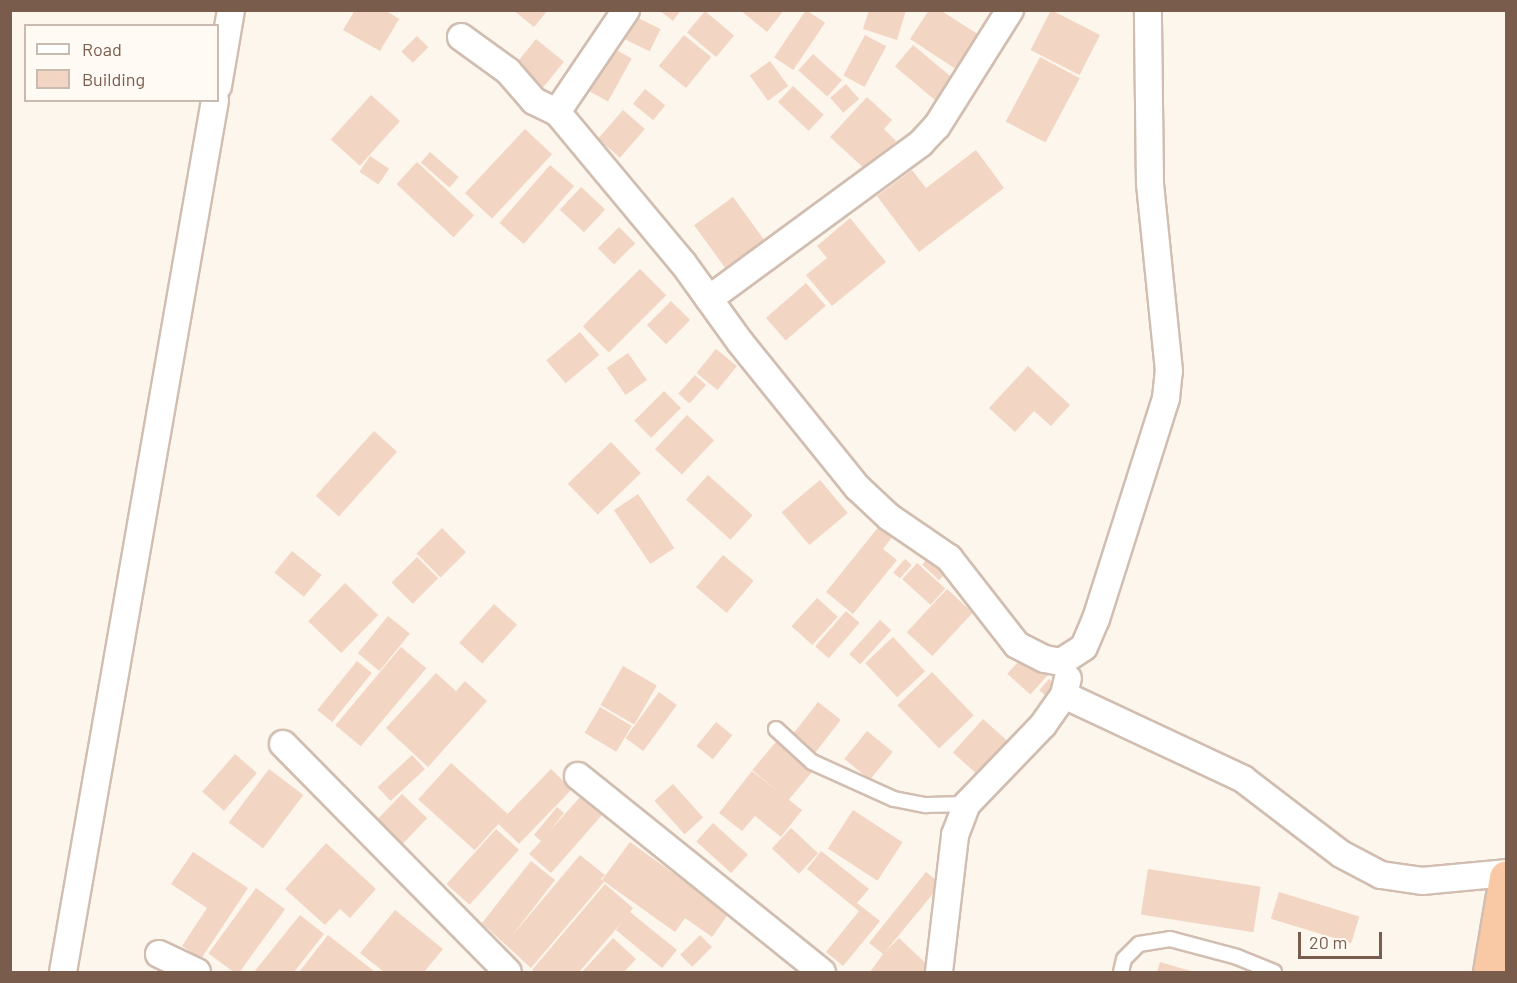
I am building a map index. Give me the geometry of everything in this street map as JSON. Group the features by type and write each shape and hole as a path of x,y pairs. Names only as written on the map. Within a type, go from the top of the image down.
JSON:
{"highway":[{"path":"1490,972 1506,875"}],"street":[{"path":"219,80 231,10"},
{"path":"557,112 626,10"},
{"path":"709,299 921,143 937,126 1010,10"},
{"path":"461,37 508,71 534,101 557,112 858,488 889,517 949,558 1017,645 1046,659 1061,662 1073,657 1083,648 1096,619 1166,398 1168,370 1150,184 1148,10"},
{"path":"63,972 215,102"},
{"path":"939,972 955,835 967,804 1043,725 1064,695 1073,657"},
{"path":"1064,695 1244,779 1341,854 1381,875 1422,880 1506,875"},
{"path":"284,744 508,972"},
{"path":"578,776 822,972"},
{"path":"159,954 197,972"}],"lane":[{"path":"776,729 812,762 894,799 926,805 967,804"},
{"path":"1120,972 1124,959 1139,944 1170,939 1237,957 1274,972"}],"building":[{"path":"355,10 385,10 399,19 380,51 343,30"},
{"path":"513,10 548,10 534,27"},
{"path":"659,10 681,10 673,21"},
{"path":"740,10 784,10 767,32"},
{"path":"806,10 825,23 793,70 774,57"},
{"path":"869,10 906,10 897,40 863,29"},
{"path":"929,10 940,10 987,40 965,75 910,39"},
{"path":"1051,10 1100,35 1080,75 1031,50"},
{"path":"705,11 734,35 716,57 687,32"},
{"path":"630,14 661,29 650,51 619,36"},
{"path":"684,35 711,57 686,88 659,66"},
{"path":"865,35 886,46 865,87 843,76"},
{"path":"417,36 428,47 413,63 401,52"},
{"path":"536,39 564,62 543,87 515,65"},
{"path":"913,45 954,79 936,101 895,66"},
{"path":"609,46 632,59 608,101 585,89"},
{"path":"813,54 842,80 827,96 798,70"},
{"path":"1040,57 1080,78 1045,143 1006,121"},
{"path":"770,61 788,86 768,101 750,76"},
{"path":"846,84 859,99 843,113 830,98"},
{"path":"793,86 824,115 809,131 778,102"},
{"path":"645,89 665,105 653,120 633,104"},
{"path":"371,95 400,121 360,166 331,140"},
{"path":"867,97 892,120 884,129 896,141 868,172 830,137"},
{"path":"623,110 645,129 620,158 598,139"},
{"path":"525,129 552,154 492,219 465,193"},
{"path":"976,150 1004,188 919,252 877,196 912,170 926,188"},
{"path":"430,152 459,177 449,187 421,163"},
{"path":"370,156 389,169 378,185 359,172"},
{"path":"417,162 474,215 454,237 397,184"},
{"path":"550,165 574,186 524,244 499,223"},
{"path":"581,187 605,210 584,232 560,210"},
{"path":"733,197 766,242 727,271 694,225"},
{"path":"850,218 886,262 832,306 806,275 827,258 817,246"},
{"path":"619,227 635,243 614,264 598,248"},
{"path":"640,269 666,295 609,352 583,326"},
{"path":"806,283 826,306 786,340 766,318"},
{"path":"671,301 690,320 666,344 647,325"},
{"path":"580,332 599,355 566,383 546,360"},
{"path":"716,349 737,366 717,390 696,373"},
{"path":"628,353 647,380 626,395 607,368"},
{"path":"1028,366 1070,405 1051,426 1034,411 1015,432 989,408"},
{"path":"695,375 706,385 689,404 678,394"},
{"path":"664,391 681,408 651,438 634,421"},
{"path":"687,415 714,440 682,475 655,449"},
{"path":"374,431 397,452 339,516 316,496"},
{"path":"611,442 641,473 598,515 568,484"},
{"path":"708,475 753,515 731,540 686,500"},
{"path":"820,480 848,513 809,545 782,512"},
{"path":"638,494 674,548 650,564 614,510"},
{"path":"884,520 897,531 883,549 897,560 853,614 826,592"},
{"path":"442,528 466,552 441,577 417,553"},
{"path":"292,551 322,575 304,597 274,573"},
{"path":"723,555 754,581 727,613 696,587"},
{"path":"931,555 948,571 939,580 922,565"},
{"path":"417,557 438,578 413,604 392,582"},
{"path":"905,559 912,565 900,578 893,573"},
{"path":"917,563 945,588 931,605 902,579"},
{"path":"345,583 378,615 341,653 308,621"},
{"path":"947,589 973,613 932,656 907,632"},
{"path":"817,598 838,617 812,645 792,626"},
{"path":"494,604 517,625 482,663 459,643"},
{"path":"846,611 860,623 829,658 815,646"},
{"path":"388,616 410,634 380,671 358,653"},
{"path":"880,620 891,630 860,664 849,654"},
{"path":"893,637 925,671 897,697 865,663"},
{"path":"401,647 426,668 361,746 335,725"},
{"path":"1026,653 1049,674 1030,695 1007,674"},
{"path":"357,661 372,673 332,722 317,710"},
{"path":"623,666 657,686 634,724 600,705"},
{"path":"932,672 974,715 939,749 897,705"},
{"path":"436,673 456,691 465,681 487,701 428,767 386,728"},
{"path":"1049,679 1057,686 1047,698 1039,690"},
{"path":"659,692 677,705 643,751 625,738"},
{"path":"818,702 841,720 814,755 791,737"},
{"path":"600,707 632,726 616,752 585,733"},
{"path":"983,719 1013,746 983,779 953,752"},
{"path":"716,722 732,735 713,759 696,746"},
{"path":"867,731 893,752 870,780 844,759"},
{"path":"780,737 816,767 788,800 752,770"},
{"path":"235,754 257,773 224,811 202,792"},
{"path":"412,755 425,769 391,801 378,787"},
{"path":"451,763 507,814 475,850 418,799"},
{"path":"269,769 303,795 263,848 229,823"},
{"path":"551,769 572,789 519,844 498,824"},
{"path":"752,771 802,810 781,837 755,816 742,831 719,813"},
{"path":"673,784 703,817 685,834 654,801"},
{"path":"402,794 427,818 401,845 376,821"},
{"path":"581,796 602,815 551,873 529,854 541,841 534,835 557,807 564,813 548,833"},
{"path":"853,810 902,842 877,881 828,849"},
{"path":"713,823 748,854 731,873 696,842"},
{"path":"791,828 818,853 799,874 772,848"},
{"path":"496,829 519,850 470,905 446,884"},
{"path":"630,842 729,913 712,937 685,918 675,932 602,880"},
{"path":"326,843 376,889 350,918 340,909 325,925 285,889"},
{"path":"821,851 869,889 857,903 880,921 843,966 826,952 859,911 807,869"},
{"path":"193,852 248,888 201,959 182,946 207,908 171,884"},
{"path":"580,855 605,875 601,879 597,876 604,882 531,968 482,923 531,861 555,880 511,937"},
{"path":"1148,869 1261,887 1253,932 1141,914"},
{"path":"926,872 941,884 885,952 899,938 934,971 870,972 883,954 869,943"},
{"path":"605,884 633,908 630,912 677,950 662,968 616,930 623,921 579,972 535,972 532,970"},
{"path":"256,888 285,909 239,972 234,972 208,954"},
{"path":"1279,892 1359,917 1351,943 1271,919"},
{"path":"395,910 443,949 424,972 384,972 360,953"},
{"path":"300,915 324,934 294,972 254,972"},
{"path":"328,935 375,972 299,972"},
{"path":"700,935 712,947 692,967 680,955"},
{"path":"613,938 636,959 624,972 582,972"},
{"path":"1160,962 1194,972 1157,972"}]}
